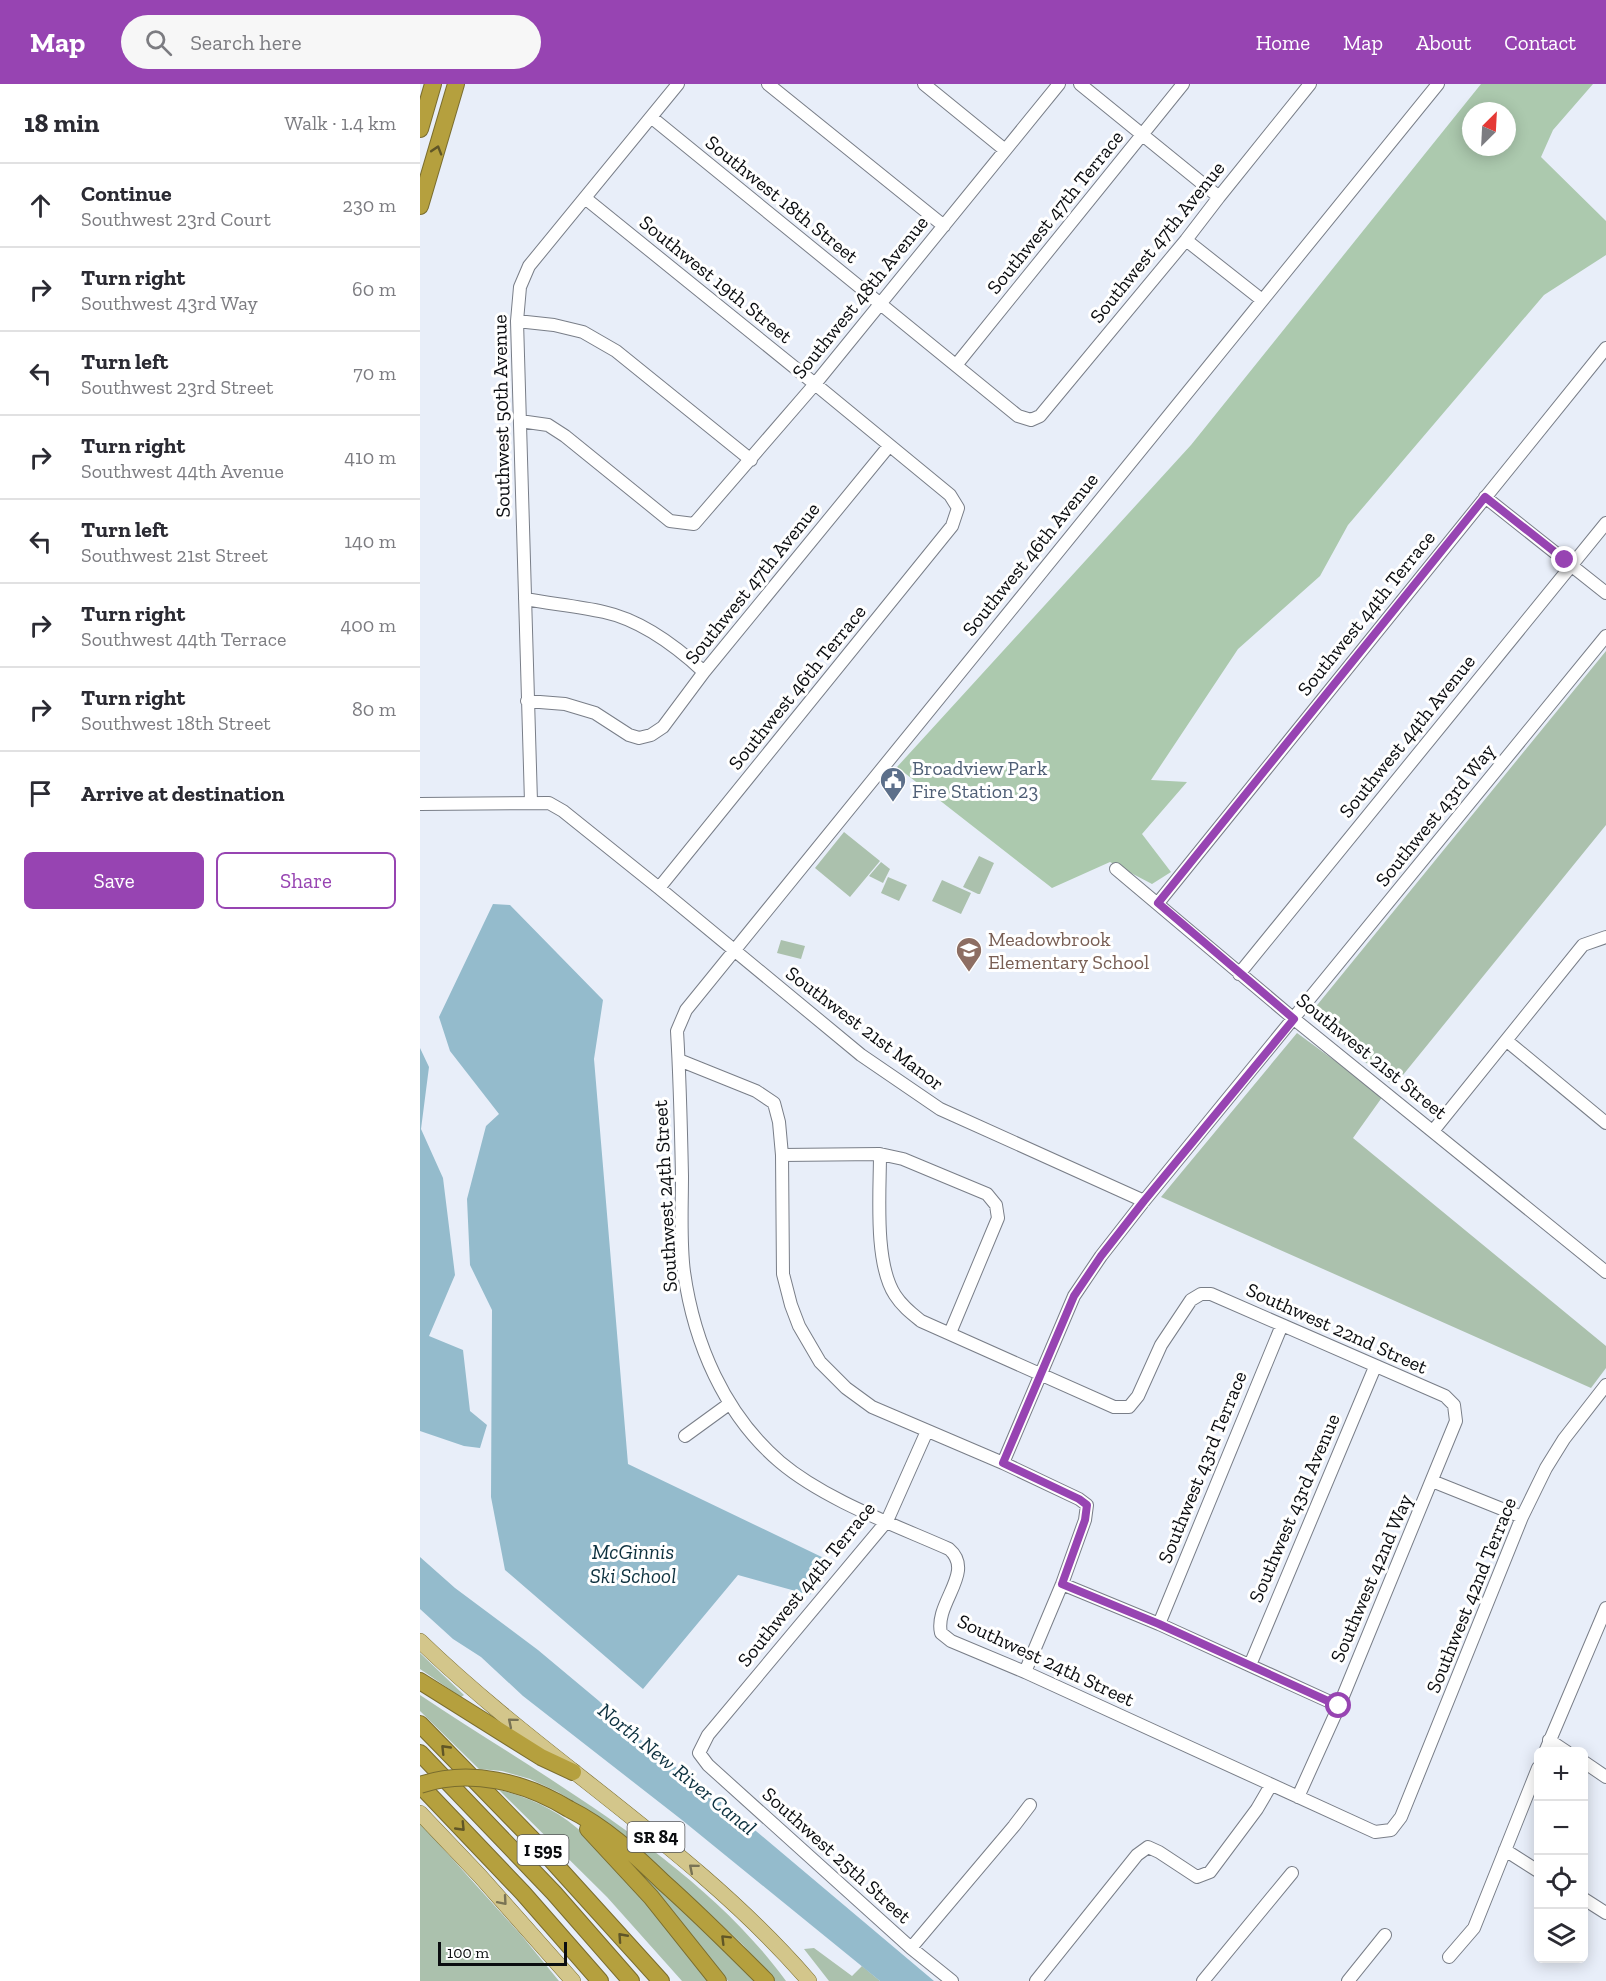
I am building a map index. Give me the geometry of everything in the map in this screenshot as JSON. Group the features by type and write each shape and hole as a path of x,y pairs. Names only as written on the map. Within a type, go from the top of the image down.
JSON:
{"highway":[{"path":"420,129 433,84"},
{"path":"420,206 456,84"},
{"path":"420,1681 541,1757 573,1772"},
{"name":"I 595","path":"420,1724 536,1843 661,1981"},
{"path":"420,1753 554,1893 631,1981"},
{"path":"420,1785 462,1778 509,1783 539,1793 588,1819 632,1853 766,1981"},
{"name":"I 595","path":"420,1785 523,1893 600,1981"},
{"path":"569,1809 651,1897 718,1981"}],"main road":[{"name":"SR 84","path":"420,1641 573,1772 665,1844 736,1907 809,1981"},
{"path":"420,1813 480,1876 569,1977"},
{"path":"736,1907 797,1981"}],"street":[{"name":"Southwest 50th Avenue","path":"531,802 517,321 520,287 529,266 678,84"},
{"path":"768,84 944,226"},
{"path":"924,84 1005,150"},
{"name":"Southwest 48th Avenue","path":"520,421 548,424 670,521 694,524 815,384 1059,84"},
{"path":"1080,84 1218,197"},
{"name":"Southwest 47th Terrace","path":"957,364 1183,84"},
{"name":"Southwest 47th Avenue","path":"1031,420 1040,416 1186,240 1310,84"},
{"name":"Southwest 46th Avenue","path":"679,1060 677,1031 682,1016 733,949 1438,84"},
{"name":"Southwest 18th Street","path":"651,117 1018,416 1031,420"},
{"name":"Southwest 19th Street","path":"585,198 950,495 958,508"},
{"path":"1186,240 1262,300"},
{"path":"517,321 554,325 583,332 616,351 751,460"},
{"name":"Southwest 44th Terrace","path":"1158,903 1606,348"},
{"name":"Southwest 47th Avenue","path":"527,701 565,704 595,713 629,735 639,738 651,735 663,727 704,672 889,446"},
{"path":"1485,497 1606,593"},
{"name":"Southwest 46th Terrace","path":"659,888 952,526 958,508"},
{"name":"Southwest 44th Avenue","path":"1239,974 1606,523"},
{"path":"525,599 607,613 617,617 662,639 686,655 704,672"},
{"name":"Southwest 43rd Way","path":"1294,1019 1606,636"},
{"path":"420,804 549,803 563,811 733,949"},
{"name":"Southwest 21st Street","path":"1116,869 1239,974 1606,1272"},
{"path":"1433,1131 1583,945 1606,938"},
{"name":"Southwest 21st Manor","path":"733,949 861,1055 940,1109 1144,1201"},
{"path":"1003,1463 1074,1296 1101,1256 1144,1201 1294,1019"},
{"path":"1507,1041 1606,1123"},
{"path":"679,1060 756,1091 774,1103 779,1122 782,1155 783,1274 791,1305 820,1362 846,1388 872,1407 1003,1463 1087,1505 1085,1520 1062,1584 1025,1672"},
{"name":"Southwest 24th Street","path":"679,1060 684,1269 691,1312 701,1346 729,1404 780,1462 811,1483 886,1521 949,1549 957,1556 959,1569 938,1622 941,1633 951,1641 1025,1672 1375,1832 1391,1830"},
{"path":"782,1155 880,1154 903,1159 987,1194 996,1205 998,1218 950,1333"},
{"path":"880,1154 880,1226 884,1266 894,1293 904,1308 921,1321 1041,1372"},
{"name":"Southwest 22nd Street","path":"1041,1372 1114,1407 1129,1407 1138,1396 1161,1346 1191,1299 1201,1294 1211,1294 1445,1396 1454,1405"},
{"name":"Southwest 43rd Terrace","path":"1159,1624 1282,1325"},
{"name":"Southwest 43rd Avenue","path":"1250,1665 1375,1367"},
{"name":"Southwest 42nd Terrace","path":"1391,1830 1401,1817 1522,1517 1546,1468 1564,1438 1606,1385"},
{"path":"685,1436 729,1404"},
{"name":"Southwest 42nd Way","path":"1298,1797 1339,1706 1456,1421 1454,1405"},
{"name":"Southwest 44th Terrace","path":"699,1753 708,1735 886,1521 927,1431"},
{"path":"1432,1481 1522,1517"},
{"path":"1062,1584 1159,1624 1339,1706"},
{"path":"1547,1746 1601,1637 1606,1608"},
{"name":"Southwest 25th Street","path":"699,1753 708,1765 911,1948 952,1981"},
{"path":"1588,1765 1606,1777"},
{"path":"1449,1957 1474,1928 1534,1780"},
{"path":"1036,1981 1137,1855 1148,1847 1159,1851 1197,1877 1209,1872 1257,1809 1271,1785"},
{"path":"911,1948 1030,1805"},
{"path":"1505,1850 1534,1868"},
{"path":"1203,1981 1292,1873"},
{"path":"1588,1902 1606,1913"},
{"path":"1348,1981 1385,1935"}],"green space":[{"path":"1481,84 1593,84 1553,130 1541,157 1606,221 1606,255 1544,295 1348,525 1320,576 1238,649 1151,780 1187,782 1142,834 1171,872 1152,884 1110,862 1052,888 897,767 1191,445 1462,108 1462,156 1516,156 1516,102 1467,102"},
{"path":"1606,651 1606,825 1394,1086 1309,1015"},
{"path":"844,832 880,861 850,897 815,868"},
{"path":"979,856 994,863 978,894 963,887"},
{"path":"881,862 890,869 883,883 869,876"},
{"path":"888,877 907,885 899,901 881,893"},
{"path":"942,880 971,893 961,914 932,901"},
{"path":"781,940 805,946 801,959 777,953"},
{"path":"1297,1033 1383,1096 1353,1138 1606,1346 1606,1368 1591,1388 1161,1197"},
{"path":"420,1653 464,1695 461,1697 420,1669"},
{"path":"420,1695 567,1790 664,1859 709,1897 750,1937 786,1981 775,1981 743,1945 707,1911 590,1812 558,1792 530,1779 502,1771 479,1769 420,1711"},
{"path":"499,1790 544,1806 581,1831 613,1863 712,1981 682,1981 607,1897"},
{"path":"420,1823 522,1936 559,1981 420,1981"},
{"path":"633,1862 759,1981 728,1981 630,1867"},
{"path":"814,1948 852,1976 862,1966 880,1981 829,1981 804,1949"}],"water":[{"name":"McGinnis Ski School","path":"493,904 510,905 603,1000 594,1059 628,1464 828,1560 810,1595 738,1575 643,1689 505,1570 491,1497 492,1310 470,1265 467,1199 486,1126 499,1114 450,1051 439,1017"},
{"path":"420,1048 429,1067 421,1129 443,1178 455,1275 429,1336 463,1350 470,1411 487,1425 480,1448 464,1446 420,1431"},
{"name":"North New River Canal","path":"420,1557 455,1588 538,1650 599,1701 632,1733 731,1810 934,1981 880,1981 682,1820 523,1696 481,1657 453,1639 420,1609"}],"place":[{"name":"Broadview Park Fire Station 23","path":"893,803"},
{"name":"Meadowbrook Elementary School","path":"969,973"}],"route":[{"path":"1339,1706 1159,1624 1062,1584 1085,1520 1087,1505 1003,1463 1074,1296 1101,1256 1144,1201 1294,1019 1158,903 1485,497 1565,560"}]}
